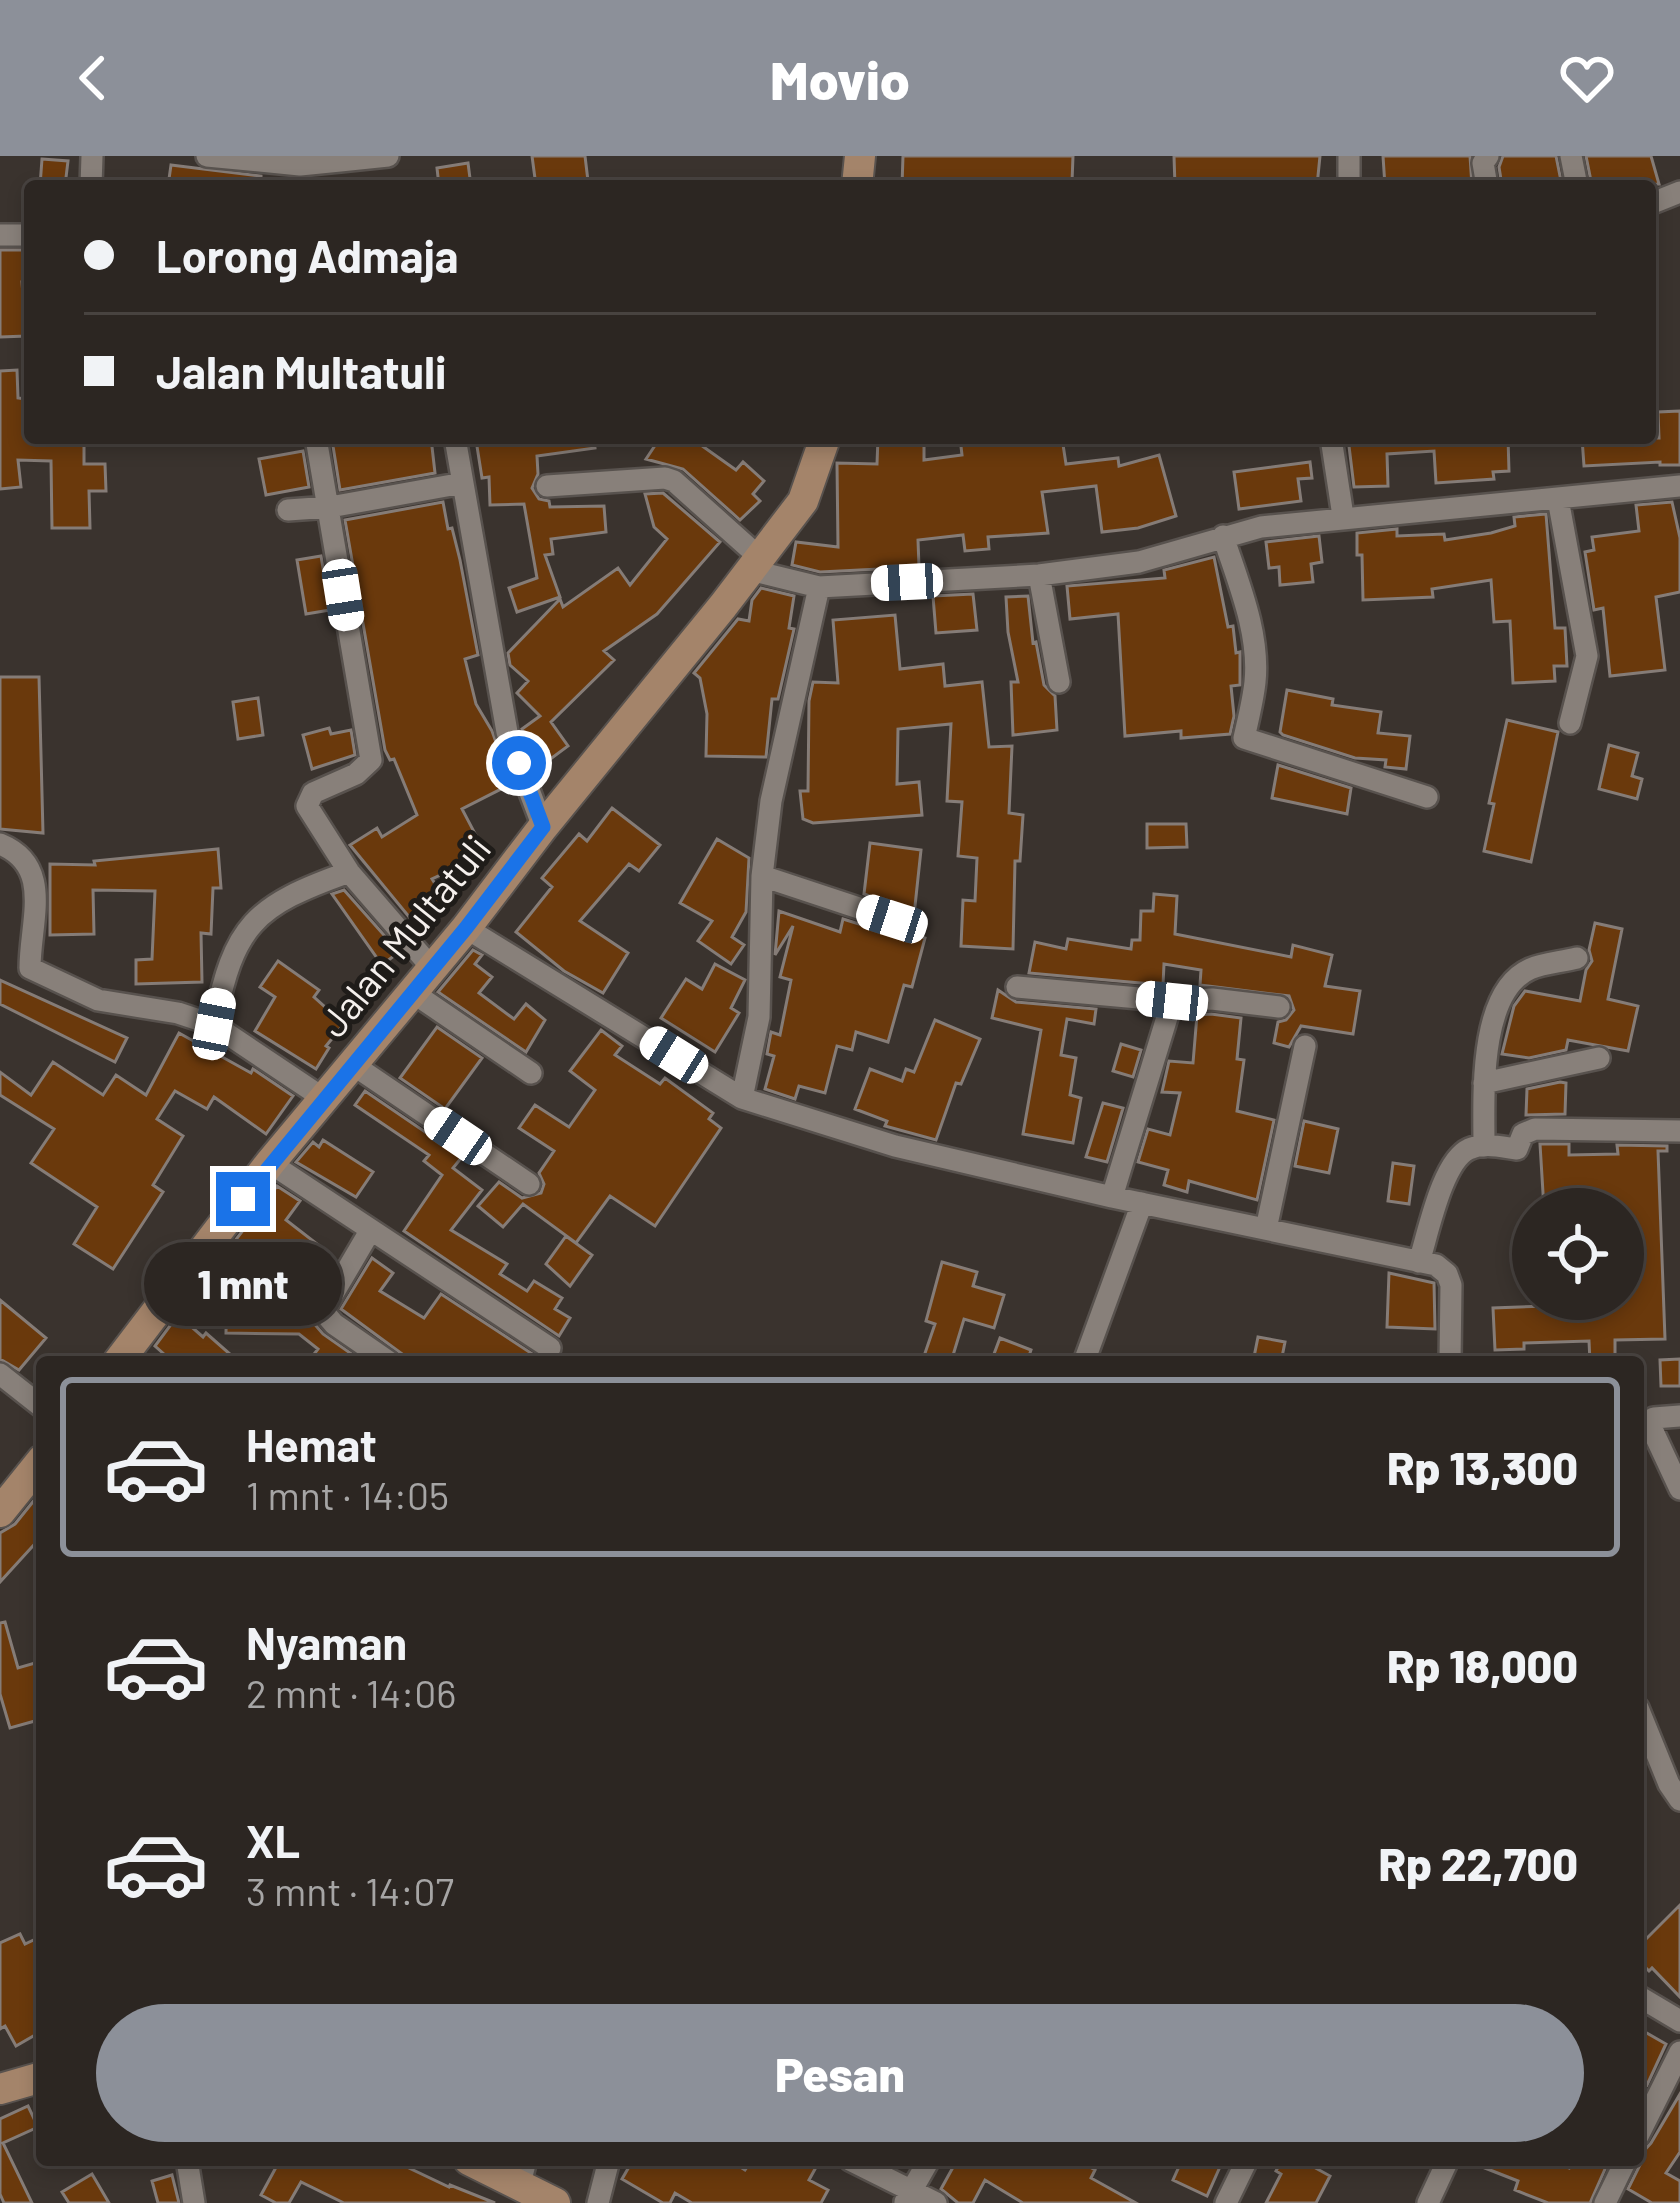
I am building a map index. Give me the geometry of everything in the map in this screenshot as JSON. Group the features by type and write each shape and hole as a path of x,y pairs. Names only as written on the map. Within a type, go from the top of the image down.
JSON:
{"main road":[{"name":"Jalan Multatuli","path":"123,1356 270,1163 466,928 803,501 823,444"},
{"path":"0,1512 36,1467"},
{"path":"0,2089 36,2079"},
{"path":"523,2172 555,2203"}],"street":[{"path":"207,156 300,165 388,156"},
{"path":"317,444 370,760 356,774 313,793 307,806 422,980 531,1072"},
{"path":"456,444 507,732 543,827"},
{"path":"1332,444 1343,516"},
{"path":"547,486 674,481 754,563 819,587 1039,575 1139,562 1261,526 1680,486"},
{"path":"287,510 463,483"},
{"path":"1558,499 1587,656 1570,723"},
{"path":"1223,536 1249,616 1253,648 1256,680 1244,738 1427,797"},
{"path":"1039,575 1059,682"},
{"path":"742,1098 759,1017 762,875 771,801 819,587"},
{"path":"0,844 18,852 32,868 30,968 98,1000 214,1024 323,1098"},
{"path":"214,1024 224,976 255,919 300,890 349,872"},
{"path":"762,875 892,919"},
{"path":"466,928 742,1098 896,1146 1436,1265 1451,1285 1450,1356"},
{"path":"1484,1146 1484,1083 1499,1000 1530,969 1576,958"},
{"path":"1017,987 1279,1007"},
{"path":"1112,1197 1172,1001"},
{"path":"1266,1228 1305,1046"},
{"path":"1484,1083 1599,1058"},
{"path":"352,1064 530,1184"},
{"path":"1419,1262 1450,1167 1466,1150 1484,1146 1517,1149 1523,1134 1535,1129 1680,1131"},
{"path":"270,1163 550,1348"},
{"path":"1086,1356 1142,1203"},
{"path":"370,1231 323,1311 379,1356"},
{"path":"0,1374 36,1402"},
{"path":"1680,1416 1654,1418 1644,1429 1680,1489"},
{"path":"1644,1723 1680,1800"},
{"path":"1644,2000 1680,2021"},
{"path":"1644,2124 1680,2052"},
{"path":"188,2166 194,2203"},
{"path":"598,2203 607,2166"},
{"path":"859,2166 908,2197 936,2203"},
{"path":"908,2197 926,2166"},
{"path":"1226,2203 1244,2166"},
{"path":"1428,2203 1445,2166"},
{"path":"1605,2203 1623,2166"}],"building":[{"path":"532,156 585,156 588,180 535,180"},
{"path":"903,156 1073,156 1072,180 902,180"},
{"path":"1174,156 1320,156 1318,180 1175,180"},
{"path":"1383,156 1470,156 1472,180 1385,180"},
{"path":"1503,156 1556,156 1561,180 1501,180"},
{"path":"1586,156 1651,156 1659,184 1656,180 1591,180"},
{"path":"42,159 68,161 66,180 40,180"},
{"path":"468,163 470,180 438,180 437,168"},
{"path":"171,165 261,176 261,180 169,180"},
{"path":"0,250 24,250 24,336 0,337"},
{"path":"17,370 18,398 24,399 24,444 84,444 84,464 105,464 106,491 89,491 90,528 52,528 51,461 18,460 21,487 0,489 0,371"},
{"path":"1680,411 1680,465 1584,466 1582,444 1656,444 1658,412"},
{"path":"432,444 435,473 340,490 333,446"},
{"path":"477,444 595,444 595,448 537,456 538,474 532,488 539,499 549,501 550,507 604,506 606,532 551,539 553,554 545,555 560,597 517,612 509,588 537,578 524,504 490,505 489,477 482,478"},
{"path":"656,444 699,444 736,470 743,462 764,481 753,494 760,501 740,520 683,469 646,459"},
{"path":"878,444 924,444 924,460 962,455 961,444 1063,444 1066,464 1118,458 1119,466 1159,455 1176,516 1138,528 1102,532 1096,486 1042,492 1048,533 988,537 989,549 965,551 963,535 918,540 919,567 820,572 792,565 796,542 838,547 837,463 877,464"},
{"path":"1349,444 1508,444 1509,471 1493,472 1494,479 1436,483 1434,451 1387,454 1388,486 1354,487"},
{"path":"303,451 309,487 266,495 259,459"},
{"path":"1310,462 1312,478 1298,479 1301,501 1239,509 1234,472"},
{"path":"663,493 720,542 657,614 604,651 614,660 551,722 568,746 541,766 522,729 540,716 517,693 528,681 510,665 508,653 560,599 563,607 618,568 630,585 667,539 654,527 645,494"},
{"path":"443,502 460,560 478,655 465,659 476,704 492,731 511,784 462,809 481,845 469,851 473,860 432,879 449,906 419,929 350,845 377,828 382,837 417,815 394,759 385,750 345,520"},
{"path":"1672,502 1680,538 1680,592 1656,597 1665,670 1610,676 1603,608 1594,610 1585,552 1594,550 1592,537 1639,531 1636,505"},
{"path":"1546,514 1555,628 1565,628 1567,666 1554,666 1555,681 1513,683 1510,621 1494,622 1491,580 1432,589 1433,597 1363,600 1357,533 1397,529 1397,536 1444,534 1445,540 1515,526 1514,517"},
{"path":"1319,536 1322,562 1311,564 1313,582 1280,585 1279,567 1269,568 1266,542"},
{"path":"321,556 330,610 306,614 297,560"},
{"path":"1214,557 1228,627 1233,626 1236,653 1240,652 1240,685 1231,686 1234,716 1230,734 1181,738 1181,731 1125,736 1118,614 1070,619 1067,586 1165,578 1164,570"},
{"path":"761,588 794,596 789,628 794,629 778,699 772,699 766,757 706,756 707,714 700,678 694,673 738,619 749,621 752,600"},
{"path":"973,594 977,630 936,633 933,596"},
{"path":"1028,596 1044,685 1055,696 1057,730 1013,735 1011,682 1018,682 1006,597"},
{"path":"895,615 900,669 943,664 945,686 982,682 989,747 1012,746 1009,813 1023,815 1020,861 1015,861 1013,949 961,946 963,900 975,901 977,858 958,856 962,802 947,801 951,724 898,729 897,784 919,782 922,815 813,823 803,819 800,791 808,791 813,682 838,683 833,620"},
{"path":"0,677 39,677 43,833 0,829"},
{"path":"1287,690 1333,699 1332,705 1381,712 1378,733 1410,736 1406,769 1385,767 1386,760 1355,758 1283,735"},
{"path":"258,698 263,735 238,739 233,702"},
{"path":"1507,720 1558,732 1531,862 1484,851"},
{"path":"329,728 331,734 351,730 355,755 312,769 303,735"},
{"path":"1609,745 1638,753 1632,776 1642,779 1637,799 1599,789"},
{"path":"1278,765 1351,788 1347,814 1272,798"},
{"path":"612,808 660,845 639,871 629,864 580,921 628,953 603,993 564,971 516,932 552,887 542,878 579,834 587,841"},
{"path":"1147,824 1186,824 1187,847 1147,848"},
{"path":"717,839 749,858 746,912 732,937 744,945 731,964 698,941 712,921 680,903"},
{"path":"870,843 921,850 912,934 925,938 912,987 904,985 888,1042 856,1032 852,1050 837,1046 825,1093 799,1086 795,1099 765,1089 774,1056 767,1054 771,1032 780,1035 791,980 780,977 793,926 775,955 779,911 840,932 843,919 888,933 906,925 902,908 864,894"},
{"path":"218,849 221,888 213,888 211,934 201,933 202,982 136,984 136,960 152,959 155,891 93,890 94,934 50,935 50,864 95,865 94,861"},
{"path":"344,890 399,952 382,965 332,894"},
{"path":"1154,894 1177,896 1175,934 1291,957 1293,945 1332,955 1325,986 1360,991 1353,1034 1301,1026 1289,1047 1274,1043 1278,1022 1294,1010 1289,996 1200,985 1201,970 1164,964 1163,985 1029,973 1035,942 1066,949 1068,939 1131,949 1132,940 1140,940 1141,911 1153,911"},
{"path":"1595,923 1622,929 1608,999 1638,1006 1628,1051 1568,1040 1566,1050 1529,1058 1502,1054 1514,1006 1525,991 1580,1001 1592,961 1589,950"},
{"path":"473,950 482,955 475,964 492,977 479,993 514,1019 526,1004 545,1020 526,1052 438,992"},
{"path":"278,961 319,990 314,997 344,1024 326,1046 316,1069 255,1031 275,997 260,987"},
{"path":"715,964 745,980 731,1008 739,1013 715,1052 661,1018 686,979 702,989"},
{"path":"0,980 127,1038 115,1062 0,1004"},
{"path":"998,990 1016,1002 1096,1009 1094,1024 1067,1019 1061,1055 1076,1058 1070,1095 1081,1098 1073,1143 1023,1134 1041,1030 992,1018"},
{"path":"1197,1015 1241,1018 1237,1059 1244,1060 1237,1111 1274,1120 1257,1200 1189,1181 1187,1192 1164,1185 1168,1170 1138,1162 1148,1129 1170,1135 1180,1093 1162,1092 1169,1061 1193,1063"},
{"path":"935,1020 980,1039 961,1084 956,1083 936,1140 885,1126 887,1121 855,1109 870,1069 902,1081 906,1069 914,1072"},
{"path":"437,1027 482,1058 445,1109 400,1078"},
{"path":"601,1030 622,1046 615,1055 660,1084 665,1078 713,1113 709,1119 721,1128 655,1226 610,1196 576,1243 523,1204 503,1227 478,1206 499,1182 522,1198 541,1193 544,1184 539,1173 554,1151 519,1128 535,1105 569,1127 595,1090 570,1071"},
{"path":"179,1033 251,1073 253,1069 293,1096 266,1134 214,1097 207,1109 175,1091 157,1119 183,1136 153,1185 163,1192 113,1269 74,1244 97,1207 31,1163 54,1129 0,1095 0,1072 31,1095 53,1062 103,1095 116,1075 146,1095"},
{"path":"1121,1044 1141,1050 1133,1077 1113,1071"},
{"path":"1566,1083 1565,1114 1526,1115 1527,1089"},
{"path":"365,1091 462,1157 453,1168 482,1190 451,1230 507,1264 500,1274 527,1291 534,1281 562,1298 555,1309 570,1318 559,1336 404,1231 442,1175 424,1161 429,1155 355,1105"},
{"path":"1103,1103 1123,1108 1107,1162 1086,1157"},
{"path":"1304,1121 1338,1129 1329,1173 1295,1166"},
{"path":"323,1140 373,1172 356,1197 296,1162 313,1142 319,1147"},
{"path":"1540,1144 1569,1144 1569,1155 1618,1154 1617,1145 1667,1146 1667,1151 1658,1151 1665,1339 1615,1340 1615,1356 1590,1356 1589,1341 1524,1343 1524,1349 1495,1350 1493,1308 1512,1307 1512,1320 1644,1320 1644,1188 1543,1188"},
{"path":"1393,1163 1414,1166 1409,1204 1388,1201"},
{"path":"277,1186 300,1201 286,1220 330,1254 297,1298 309,1307 311,1320 323,1334 354,1356 313,1356 318,1349 299,1334 226,1333 227,1272 267,1272 231,1246"},
{"path":"566,1236 592,1255 570,1286 546,1264"},
{"path":"372,1258 393,1273 380,1291 424,1318 441,1294 535,1356 405,1356 341,1309"},
{"path":"942,1262 977,1272 973,1286 1004,1295 994,1328 964,1319 953,1356 924,1356 935,1324 926,1321"},
{"path":"1389,1273 1434,1283 1435,1329 1387,1327"},
{"path":"0,1300 46,1338 19,1370 0,1359"},
{"path":"178,1315 232,1356 166,1356 155,1346"},
{"path":"1258,1337 1285,1342 1282,1356 1254,1356"},
{"path":"1000,1338 1031,1350 1029,1356 993,1356"},
{"path":"1680,1359 1680,1386 1661,1386 1660,1360"},
{"path":"36,1498 36,1543 0,1582 0,1533 15,1524"},
{"path":"5,1622 18,1668 36,1663 36,1721 10,1728 0,1694 0,1623"},
{"path":"1680,1905 1680,1997 1652,1968 1649,1971 1644,1966 1644,1941"},
{"path":"20,1934 25,1944 36,1939 36,2034 16,2046 5,2026 0,2029 0,1943"},
{"path":"1644,2031 1666,2044 1647,2085 1644,2083"},
{"path":"1680,2094 1680,2152 1666,2173 1680,2181 1680,2203 1652,2203 1628,2189 1640,2166 1644,2166 1644,2151"},
{"path":"28,2106 36,2123 36,2128 3,2143 32,2203 4,2203 0,2194 0,2119"},
{"path":"277,2166 405,2166 495,2203 344,2203 301,2182 289,2203 261,2195"},
{"path":"630,2166 739,2166 745,2170 748,2166 817,2166 809,2180 828,2190 821,2203 692,2203 675,2193 670,2203 663,2203 622,2179"},
{"path":"954,2166 1088,2166 1095,2170 1091,2178 1136,2203 1023,2203 985,2180 973,2203 958,2203 941,2189"},
{"path":"1179,2166 1220,2166 1207,2196 1173,2180"},
{"path":"1279,2166 1312,2166 1330,2176 1316,2203 1266,2203 1281,2174 1276,2171"},
{"path":"1480,2166 1606,2166 1590,2203 1548,2203 1515,2190 1518,2181"},
{"path":"92,2174 109,2203 69,2203 62,2192"},
{"path":"172,2175 179,2203 158,2203 152,2181"}],"route":[{"path":"243,1199 543,827 519,763"}]}
